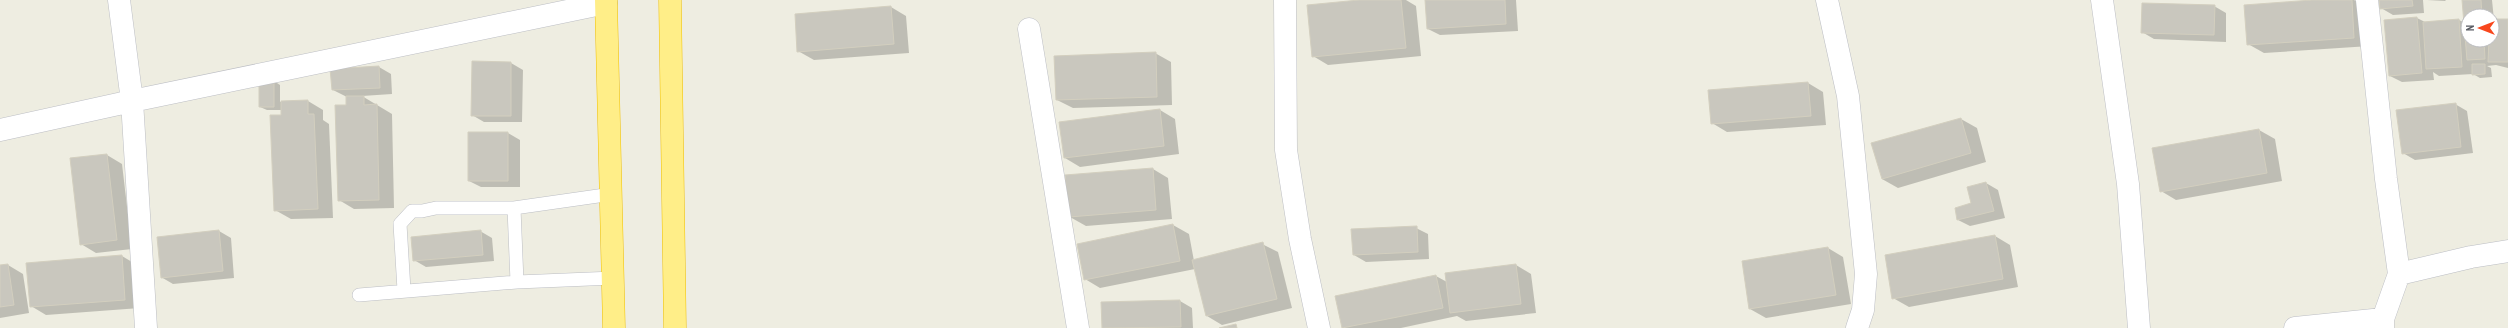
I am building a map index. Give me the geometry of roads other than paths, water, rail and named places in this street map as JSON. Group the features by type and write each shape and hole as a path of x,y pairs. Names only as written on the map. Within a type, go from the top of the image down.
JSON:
{"highway":[{"path":"670,0 675,328"},
{"path":"606,1 612,194 614,328"}],"street":[{"path":"119,0 132,100 146,328"},
{"path":"1285,0 1286,150 1300,239 1319,328"},
{"path":"1827,0 1848,96 1866,274 1864,310 1857,328"},
{"path":"2102,0 2128,184 2139,328"},
{"path":"2295,328 2383,324 2398,274 2386,179 2367,0"},
{"path":"0,130 132,100 606,1"},
{"path":"1029,29 1078,328"},
{"path":"2398,274 2508,251"}],"lane":[{"path":"404,290 400,224 412,210 422,211 436,208 514,208 612,194"},
{"path":"514,208 517,282"},
{"path":"359,295 404,290 517,282 614,278"}]}
